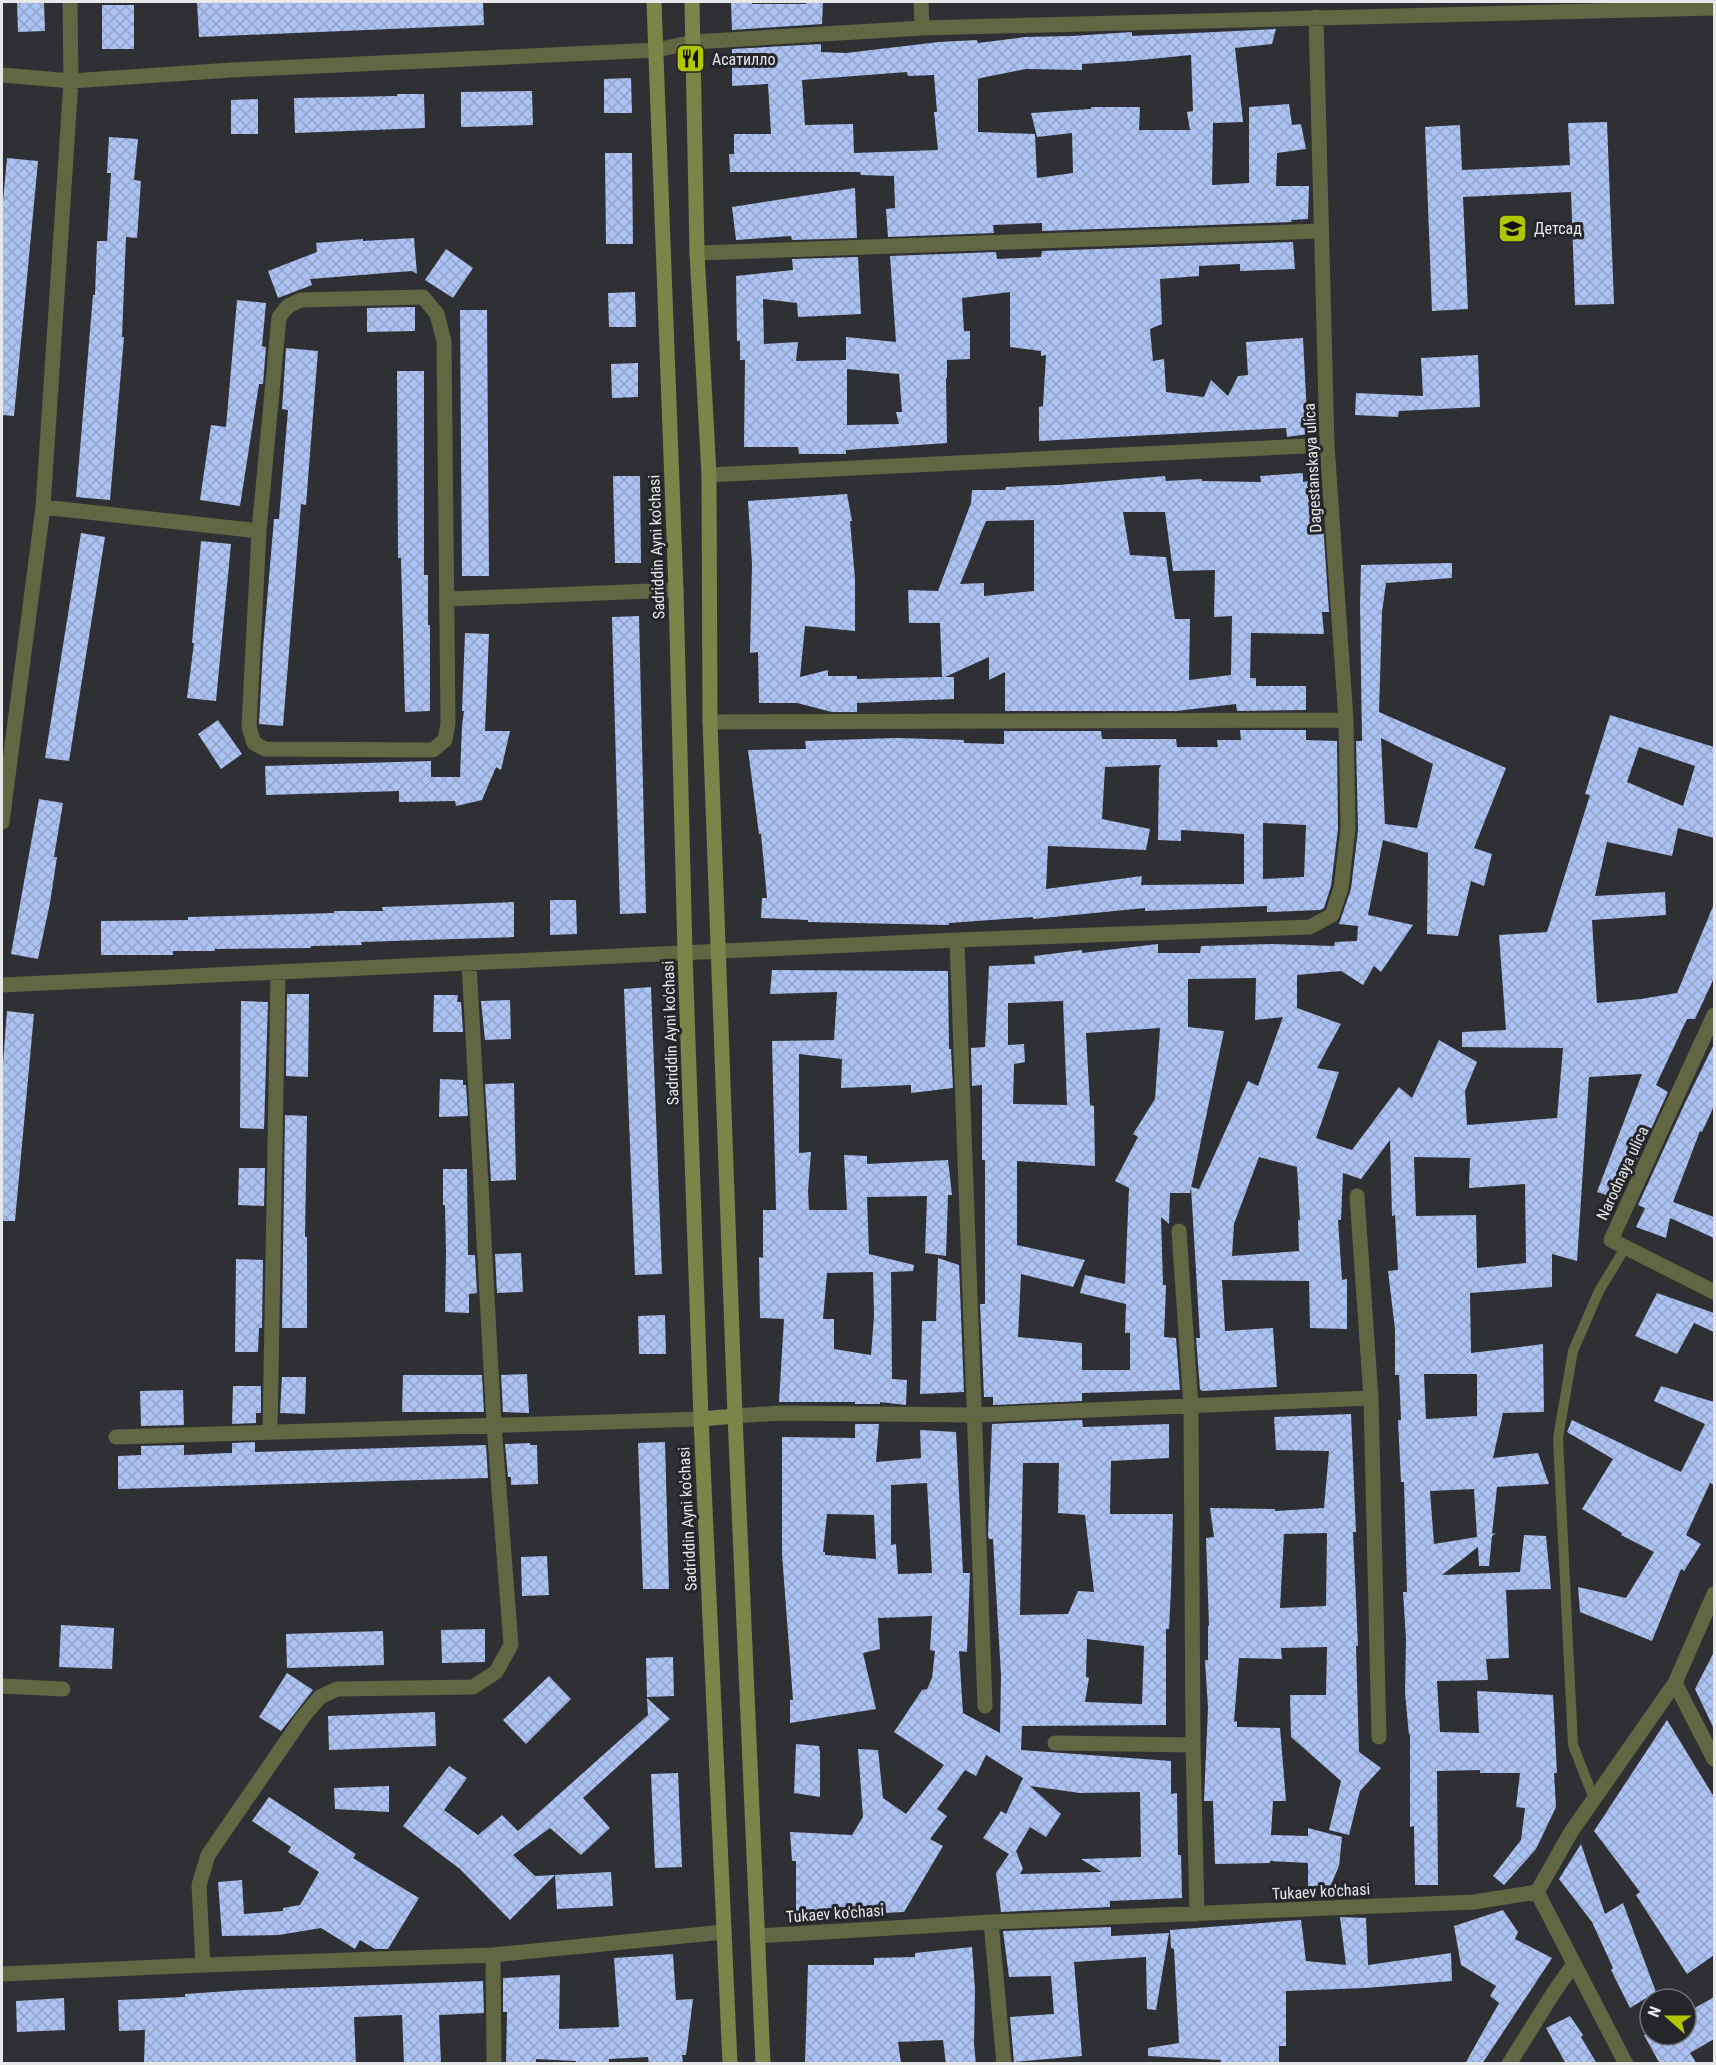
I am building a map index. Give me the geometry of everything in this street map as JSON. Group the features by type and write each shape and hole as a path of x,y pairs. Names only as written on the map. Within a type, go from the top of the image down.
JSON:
{"main road":[{"name":"Sadriddin Ayni ko'chasi","path":"654,2 676,590 685,954 701,1419 730,2064"},
{"path":"692,2 697,253 709,475 710,722 735,1416 763,2064"},
{"path":"701,1419 735,1416"}],"street":[{"path":"2,822 43,507 72,81 70,2"},
{"path":"921,2 922,28"},
{"path":"2,75 72,81 231,70 656,50 694,42 922,28 1316,18 1535,6 1714,8"},
{"name":"Dagestanskaya ulica","path":"957,940 1310,927 1332,915 1341,888 1348,829 1346,720 1328,445 1316,18"},
{"path":"697,253 1321,231"},
{"path":"423,297 437,314 444,341 448,599 448,723 445,740 433,750 265,749 254,743 249,727 259,531 279,317 288,306 302,300 423,297"},
{"path":"709,475 1328,445"},
{"path":"43,507 259,531"},
{"path":"448,599 676,590"},
{"path":"710,722 1346,720"},
{"path":"2,985 957,940 985,1706"},
{"path":"203,1965 199,1885 207,1855 303,1717 320,1697 337,1689 473,1687 496,1672 511,1645 494,1425 469,963"},
{"path":"270,1432 278,972"},
{"name":"Narodnaya ulica","path":"1625,1248 1611,1240 1714,1015"},
{"path":"1357,1196 1371,1398 1378,1737"},
{"path":"1179,1231 1191,1407 1192,1745 1197,1914"},
{"path":"1625,1248 1714,1292"},
{"path":"735,1416 781,1413 976,1414 1371,1398"},
{"path":"116,1437 701,1419"},
{"path":"1626,2064 1537,1892 1571,1832 1675,1683 1714,1594"},
{"path":"1675,1683 1714,1759"},
{"path":"2,1686 63,1689"},
{"path":"1055,1743 1192,1745"},
{"name":"Tukaev ko'chasi","path":"757,1936 991,1922 1474,1902 1537,1892"},
{"path":"991,1922 1004,2064"},
{"path":"2,1974 493,1955 724,1932"},
{"path":"493,1955 494,2064"},
{"path":"1509,2064 1573,1965"}],"lane":[{"path":"1594,1799 1573,1745 1558,1438 1573,1351 1599,1291 1625,1248"}],"building":[{"path":"17,2 44,2 45,31 18,32"},
{"path":"197,2 483,2 484,25 199,37"},
{"path":"731,2 806,4 806,2 823,2 822,24 732,30"},
{"path":"102,5 134,5 134,49 102,49"},
{"path":"1276,29 1272,44 1235,48 1243,122 1213,123 1212,185 1249,183 1249,107 1289,104 1292,125 1301,124 1306,149 1277,153 1276,186 1309,186 1308,219 1291,220 1292,222 1042,231 1042,223 993,225 994,233 888,237 886,209 895,208 894,176 861,175 860,172 730,172 729,154 734,154 734,134 771,134 768,84 732,86 732,49 821,44 821,52 846,53 939,42 977,40 978,43 1025,37 1132,32 1132,36","holes":["1191,55 1193,111 1187,112 1190,130 1139,130 1140,107 1091,107 1091,109 1031,113 1037,137 1072,133 1073,173 1037,178 1035,134 978,132 978,79 1026,69 1082,70 1082,64","907,72 908,76 934,75 937,112 934,112 938,150 854,153 853,124 805,125 802,80"]},
{"path":"631,78 632,113 604,113 604,79"},
{"path":"532,91 533,125 461,127 461,92"},
{"path":"397,94 424,94 425,128 295,133 294,98 397,96"},
{"path":"258,99 258,134 231,134 231,100"},
{"path":"1607,122 1614,304 1575,305 1571,192 1463,197 1468,309 1432,311 1425,127 1460,125 1462,170 1570,165 1568,123"},
{"path":"109,137 138,139 134,180 141,181 137,238 126,237 122,337 124,337 110,500 76,497 93,295 95,295 97,241 107,241 111,173 107,173"},
{"path":"605,153 632,153 633,244 606,244"},
{"path":"7,158 38,161 14,416 2,415 2,212"},
{"path":"855,188 857,238 792,240 791,236 736,240 732,207"},
{"path":"414,238 417,274 412,271 310,279 312,285 278,298 268,271 317,252 316,243"},
{"path":"1293,242 1295,269 1240,271 1240,264 1199,266 1199,276 1160,279 1162,324 1150,329 1153,361 1164,359 1166,392 1204,397 1211,380 1228,396 1238,376 1248,375 1246,342 1303,338 1308,434 1287,437 1286,428 1039,441 1039,407 1043,406 1046,355 1041,356 1041,351 1010,347 1010,292 962,298 964,331 970,331 970,359 947,360 947,443 846,450 846,454 799,454 798,447 744,447 745,360 740,360 740,341 737,341 736,276 793,270 792,259 858,257 861,314 798,317 797,303 763,299 764,344 798,342 796,361 846,360 846,337 896,342 890,256 996,252 997,259 1041,257 1042,251","holes":["847,369 899,374 902,412 896,412 899,424 847,425"]},
{"path":"446,249 473,268 453,298 425,280"},
{"path":"635,292 636,327 609,327 608,293"},
{"path":"237,300 266,303 262,346 266,347 263,384 259,384 240,506 200,500 211,425 226,427"},
{"path":"415,307 415,331 367,332 367,308"},
{"path":"460,310 487,310 489,576 462,576"},
{"path":"286,348 318,351 306,505 301,504 283,726 259,724 274,519 279,519 288,410 282,409"},
{"path":"1478,355 1480,407 1399,411 1398,417 1355,415 1356,393 1423,396 1421,358"},
{"path":"638,363 638,397 612,398 611,364"},
{"path":"397,371 424,371 424,575 428,575 430,711 405,712 401,558 398,558"},
{"path":"1303,473 1303,482 1320,479 1329,612 1322,612 1324,634 1251,633 1250,678 1256,678 1256,686 1306,686 1306,710 1237,711 1236,704 1176,711 1005,711 1005,672 989,680 989,657 945,677 954,677 954,699 857,703 857,712 832,712 797,703 759,703 758,652 750,653 752,564 748,501 847,494 852,521 850,521 855,579 855,631 805,626 800,677 828,670 828,676 857,676 857,679 942,677 940,623 909,623 908,590 938,591 971,503 972,490 1005,490 1006,487 1165,476 1166,481 1202,479 1202,481 1261,482 1260,476","holes":["1123,512 1165,512 1173,571 1215,570 1214,617 1232,616 1231,675 1189,680 1190,619 1175,619 1166,557 1130,555","1034,520 1034,591 984,596 984,583 960,584 986,521"]},
{"path":"613,476 640,476 641,563 615,563"},
{"path":"81,533 105,537 69,761 45,758"},
{"path":"201,541 231,544 216,701 187,698 194,643 192,643"},
{"path":"1452,563 1452,578 1386,583 1382,612 1379,712 1506,768 1474,848 1492,854 1484,886 1471,881 1458,936 1427,934 1428,853 1383,840 1368,915 1413,925 1381,972 1374,966 1363,985 1341,971 1297,975 1297,1008 1341,1024 1317,1068 1339,1072 1316,1138 1352,1150 1399,1087 1412,1098 1439,1040 1477,1062 1465,1091 1467,1125 1557,1118 1563,1048 1462,1047 1462,1032 1506,1030 1499,935 1547,932 1590,795 1585,794 1610,715 1714,747 1714,838 1678,828 1672,856 1607,842 1595,896 1665,892 1666,915 1592,920 1597,1003 1677,993 1714,904 1714,978 1695,1019 1687,1019 1656,1085 1668,1092 1619,1199 1597,1192 1642,1074 1589,1077 1577,1261 1552,1254 1552,1287 1470,1293 1471,1353 1543,1344 1544,1412 1503,1413 1493,1458 1538,1453 1549,1484 1497,1487 1492,1534 1496,1533 1492,1536 1489,1566 1479,1566 1478,1547 1442,1575 1520,1572 1524,1535 1546,1536 1551,1589 1506,1590 1509,1658 1486,1659 1488,1680 1437,1681 1440,1732 1479,1733 1477,1691 1553,1695 1557,1773 1554,1773 1556,1807 1536,1849 1504,1885 1493,1876 1521,1840 1525,1808 1516,1807 1520,1773 1480,1773 1480,1770 1437,1771 1438,1885 1415,1885 1414,1826 1410,1827 1410,1734 1405,1693 1406,1639 1403,1592 1407,1592 1404,1482 1401,1482 1398,1420 1401,1420 1399,1375 1395,1375 1395,1329 1388,1271 1398,1270 1395,1215 1392,1216 1390,1140 1361,1179 1343,1173 1341,1220 1338,1220 1342,1280 1347,1279 1347,1329 1310,1328 1309,1281 1222,1280 1225,1331 1273,1328 1277,1387 1202,1391 1196,1338 1200,1338 1191,1188 1190,1193 1170,1193 1169,1224 1161,1217 1163,1285 1166,1285 1164,1337 1176,1338 1180,1390 1082,1393 1082,1401 993,1405 993,1397 984,1397 980,1304 985,1304 985,1160 982,1160 982,1085 972,1086 971,1048 985,1047 989,966 1035,964 1034,956 1158,944 1158,953 1200,953 1201,946 1272,944 1334,946 1335,942 1357,941 1358,926 1339,924 1351,889 1358,830 1356,741 1362,741 1361,565","holes":["1381,738 1433,764 1417,828 1385,824","1639,747 1695,766 1683,806 1627,782","1256,978 1255,1020 1283,1017 1258,1086 1248,1081 1199,1189 1191,1187 1224,1031 1188,1027 1188,979","1063,1001 1067,1105 1013,1104 1014,1064 1025,1062 1024,1044 1008,1045 1008,1003","1160,1028 1155,1099 1133,1134 1138,1137 1115,1181 1129,1188 1125,1284 1085,1275 1080,1293 1126,1304 1125,1333 1130,1333 1130,1370 1082,1370 1082,1343 1018,1337 1021,1274 1073,1287 1085,1260 1017,1245 1017,1161 1095,1166 1094,1106 1090,1105 1086,1033","1259,1157 1297,1167 1299,1251 1232,1256 1234,1224","1414,1157 1470,1158 1469,1188 1525,1184 1526,1263 1477,1268 1476,1215 1416,1216","1424,1374 1477,1374 1477,1416 1426,1419","1474,1489 1477,1537 1434,1544 1430,1491"]},
{"path":"639,616 646,913 620,914 612,617"},
{"path":"465,633 489,634 485,731 510,731 501,770 496,767 482,800 456,806 455,801 399,802 399,791 266,795 265,766 431,761 431,777 460,777"},
{"path":"218,720 242,754 221,769 198,734"},
{"path":"1240,730 1306,730 1306,740 1337,741 1338,829 1331,886 1324,908 1320,910 1267,912 1267,906 1145,911 1145,908 1033,919 1033,917 949,923 949,925 808,922 808,920 761,918 762,898 767,898 761,834 759,834 748,750 806,749 805,741 896,738 1004,744 1004,731 1101,731 1102,739 1176,739 1177,747 1218,747 1217,740 1241,740","holes":["1161,765 1159,769 1158,840 1181,841 1181,830 1244,834 1244,884 1141,885 1142,876 1046,889 1048,846 1146,850 1150,829 1102,819 1105,767","1263,823 1306,825 1304,877 1263,879"]},
{"path":"39,799 63,803 54,857 57,857 50,903 38,959 11,954"},
{"path":"550,900 576,900 577,934 550,935"},
{"path":"514,902 514,937 361,942 362,945 311,946 311,948 173,951 173,955 101,955 101,921 188,920 188,917 383,911 382,907"},
{"path":"772,970 948,971 949,1049 951,1049 953,1088 911,1093 911,1085 841,1088 842,1059 799,1054 799,1153 811,1152 809,1210 847,1210 844,1155 867,1156 867,1164 948,1160 952,1195 948,1195 946,1256 925,1253 927,1196 867,1197 869,1254 914,1265 913,1271 891,1272 892,1379 907,1380 906,1405 880,1402 880,1404 855,1404 855,1402 779,1402 784,1319 760,1318 759,1257 763,1258 763,1210 776,1210 772,1041 834,1040 837,992 770,994","holes":["873,1272 874,1316 871,1355 834,1349 834,1319 823,1319 827,1273"]},
{"path":"651,987 662,1274 635,1275 624,989"},
{"path":"287,994 309,994 308,1077 286,1076"},
{"path":"434,995 458,995 457,1002 461,1002 463,1032 433,1032"},
{"path":"510,1000 511,1039 485,1040 481,1001"},
{"path":"241,1001 268,1002 264,1129 240,1128"},
{"path":"7,1011 34,1014 15,1221 2,1221 2,1076"},
{"path":"1714,1044 1714,1106 1702,1132 1700,1131 1673,1202 1714,1217 1714,1238 1670,1218 1666,1238 1636,1227 1645,1208 1638,1205"},
{"path":"440,1079 463,1080 463,1085 466,1085 468,1116 439,1117"},
{"path":"514,1083 516,1180 491,1181 485,1084"},
{"path":"285,1115 307,1116 305,1237 307,1237 307,1328 282,1328"},
{"path":"239,1168 265,1168 264,1206 238,1205"},
{"path":"443,1169 467,1169 468,1255 475,1255 477,1293 469,1294 469,1313 445,1312 446,1254"},
{"path":"521,1253 523,1292 497,1293 495,1254"},
{"path":"938,1258 959,1265 964,1392 920,1394 922,1321 936,1321"},
{"path":"236,1259 263,1260 262,1328 259,1328 258,1352 235,1352"},
{"path":"1657,1293 1714,1313 1714,1332 1694,1323 1677,1354 1635,1336"},
{"path":"665,1315 666,1354 639,1354 638,1316"},
{"path":"527,1374 529,1413 503,1412 501,1375"},
{"path":"403,1375 482,1375 484,1412 402,1412"},
{"path":"282,1377 306,1377 305,1414 280,1413"},
{"path":"233,1386 261,1386 261,1413 256,1413 256,1423 232,1424"},
{"path":"1661,1386 1714,1402 1714,1485 1710,1483 1686,1535 1701,1544 1684,1571 1681,1569 1652,1641 1580,1612 1578,1587 1626,1598 1654,1552 1621,1535 1622,1533 1582,1509 1613,1459 1567,1432 1572,1420 1681,1472 1705,1424 1654,1401"},
{"path":"183,1390 184,1425 141,1426 140,1391"},
{"path":"1351,1414 1356,1532 1353,1532 1358,1646 1356,1646 1359,1752 1381,1768 1360,1791 1349,1835 1329,1830 1341,1781 1291,1737 1290,1695 1326,1695 1327,1647 1281,1648 1282,1659 1239,1658 1234,1722 1237,1721 1237,1727 1280,1728 1286,1801 1273,1801 1271,1835 1308,1836 1308,1828 1342,1837 1339,1866 1330,1887 1308,1888 1308,1863 1270,1861 1270,1863 1215,1864 1213,1801 1204,1801 1208,1708 1205,1660 1208,1660 1209,1626 1206,1538 1214,1537 1210,1508 1275,1509 1275,1511 1324,1508 1329,1451 1276,1450 1274,1417","holes":["1327,1533 1326,1606 1280,1608 1284,1534"]},
{"path":"1082,1420 1083,1427 1169,1424 1169,1458 1111,1461 1110,1514 1173,1514 1169,1629 1166,1629 1166,1725 1022,1726 1021,1750 1171,1761 1171,1794 1177,1793 1178,1855 1181,1855 1182,1898 1110,1901 1110,1907 1001,1912 996,1873 1009,1854 983,1838 1001,1811 1006,1814 1023,1778 986,1755 976,1776 965,1770 937,1809 947,1816 930,1839 943,1846 904,1912 796,1917 796,1861 792,1861 790,1832 852,1835 863,1817 858,1749 878,1750 883,1798 906,1814 944,1765 894,1732 922,1690 927,1689 932,1678 935,1651 930,1650 932,1616 878,1618 880,1649 863,1653 876,1709 790,1723 790,1700 793,1700 782,1554 782,1437 855,1438 855,1424 879,1424 876,1462 921,1458 920,1430 956,1432 963,1573 970,1573 967,1652 959,1651 963,1713 1000,1733 1001,1675 993,1539 989,1539 988,1535 992,1424","holes":["1023,1463 1059,1463 1058,1513 1085,1515 1094,1592 1078,1591 1068,1614 1020,1615","927,1483 932,1573 898,1574 896,1544 891,1545 891,1485","827,1514 874,1515 876,1559 825,1555 823,1552","1087,1639 1144,1646 1142,1704 1085,1702 1089,1678 1086,1677","1030,1786 1080,1793 1140,1792 1141,1857 1081,1859 1102,1872 1020,1874 1023,1869 1016,1851 1030,1827 1046,1837 1061,1814"]},
{"path":"255,1442 255,1452 486,1445 488,1478 118,1489 118,1456 141,1455 141,1446 184,1445 184,1455 232,1453 232,1443"},
{"path":"665,1442 669,1589 643,1589 638,1443"},
{"path":"530,1443 530,1445 537,1445 538,1484 511,1485 511,1477 508,1477 505,1444"},
{"path":"547,1556 549,1595 522,1596 521,1557"},
{"path":"61,1625 114,1628 112,1669 59,1667"},
{"path":"485,1629 485,1662 442,1663 441,1630"},
{"path":"383,1631 384,1665 287,1668 286,1634"},
{"path":"1714,1652 1714,1729 1695,1689"},
{"path":"673,1657 674,1696 647,1697 646,1658"},
{"path":"287,1673 313,1690 281,1731 259,1717"},
{"path":"549,1676 571,1699 526,1744 503,1720"},
{"path":"647,1698 670,1719 583,1798 610,1828 581,1855 550,1828 513,1855 535,1876 611,1872 613,1906 557,1909 555,1875 510,1920 460,1869 403,1826 449,1766 467,1778 444,1810 478,1835 502,1815 518,1831 648,1715"},
{"path":"435,1712 436,1746 329,1750 328,1716"},
{"path":"1667,1720 1714,1797 1714,1955 1687,1974 1636,1895 1640,1892 1594,1831"},
{"path":"796,1744 819,1746 820,1797 794,1793"},
{"path":"678,1773 682,1867 655,1868 651,1774"},
{"path":"389,1786 389,1812 335,1809 334,1788"},
{"path":"269,1797 356,1854 353,1858 419,1898 388,1949 375,1949 360,1940 355,1949 321,1928 279,1935 222,1936 218,1882 242,1880 244,1914 283,1911 283,1908 300,1905 319,1872 288,1852 291,1847 252,1821"},
{"path":"1581,1844 1605,1914 1623,1903 1654,1987 1638,1987 1638,2003 1630,2008 1611,1970 1613,1968 1592,1922 1559,1879"},
{"path":"1503,1910 1518,1932 1515,1939 1552,1958 1482,2064 1469,2064 1466,2062 1499,2003 1490,1996 1496,1986 1461,1965 1454,1926"},
{"path":"1340,1917 1366,1918 1368,1965 1451,1953 1452,1981 1286,1991 1286,2046 1279,2046 1279,2064 1220,2064 1221,2060 1148,2056 1148,2048 1179,2043 1174,1949 1171,1948 1170,1930 1301,1920 1306,1961 1346,1965"},
{"path":"1111,1927 1111,1936 1169,1933 1156,2010 1147,2009 1146,1957 1074,1962 1082,2056 1014,2062 1010,2017 1054,2014 1051,1976 1009,1977 1003,1931"},
{"path":"972,1947 976,2064 946,2064 943,2040 898,2042 901,2063 805,2064 808,1965 874,1965 874,1958 915,1957 915,1953"},
{"path":"673,1954 676,2000 693,1999 686,2055 682,2055 683,2064 649,2064 648,2057 609,2059 609,2064 576,2064 576,2061 536,2059 536,2064 506,2064 507,2012 503,2012 503,1978 560,1975 559,2029 619,2027 614,1958"},
{"path":"483,1981 484,2013 439,2015 441,2064 404,2064 402,2015 354,2017 356,2064 144,2064 145,2030 119,2031 118,2000 185,1997 185,1994 244,1990"},
{"path":"1714,1997 1714,2039 1690,2053 1697,2064 1660,2064 1651,2047 1698,2047 1698,2006"},
{"path":"64,1998 65,2030 17,2032 16,2001"},
{"path":"1570,2016 1583,2035 1581,2037 1597,2064 1566,2064 1546,2028"}],"place":[{"name":"Асатилло","path":"691,59"},
{"name":"Детсад","path":"1513,228"}]}
